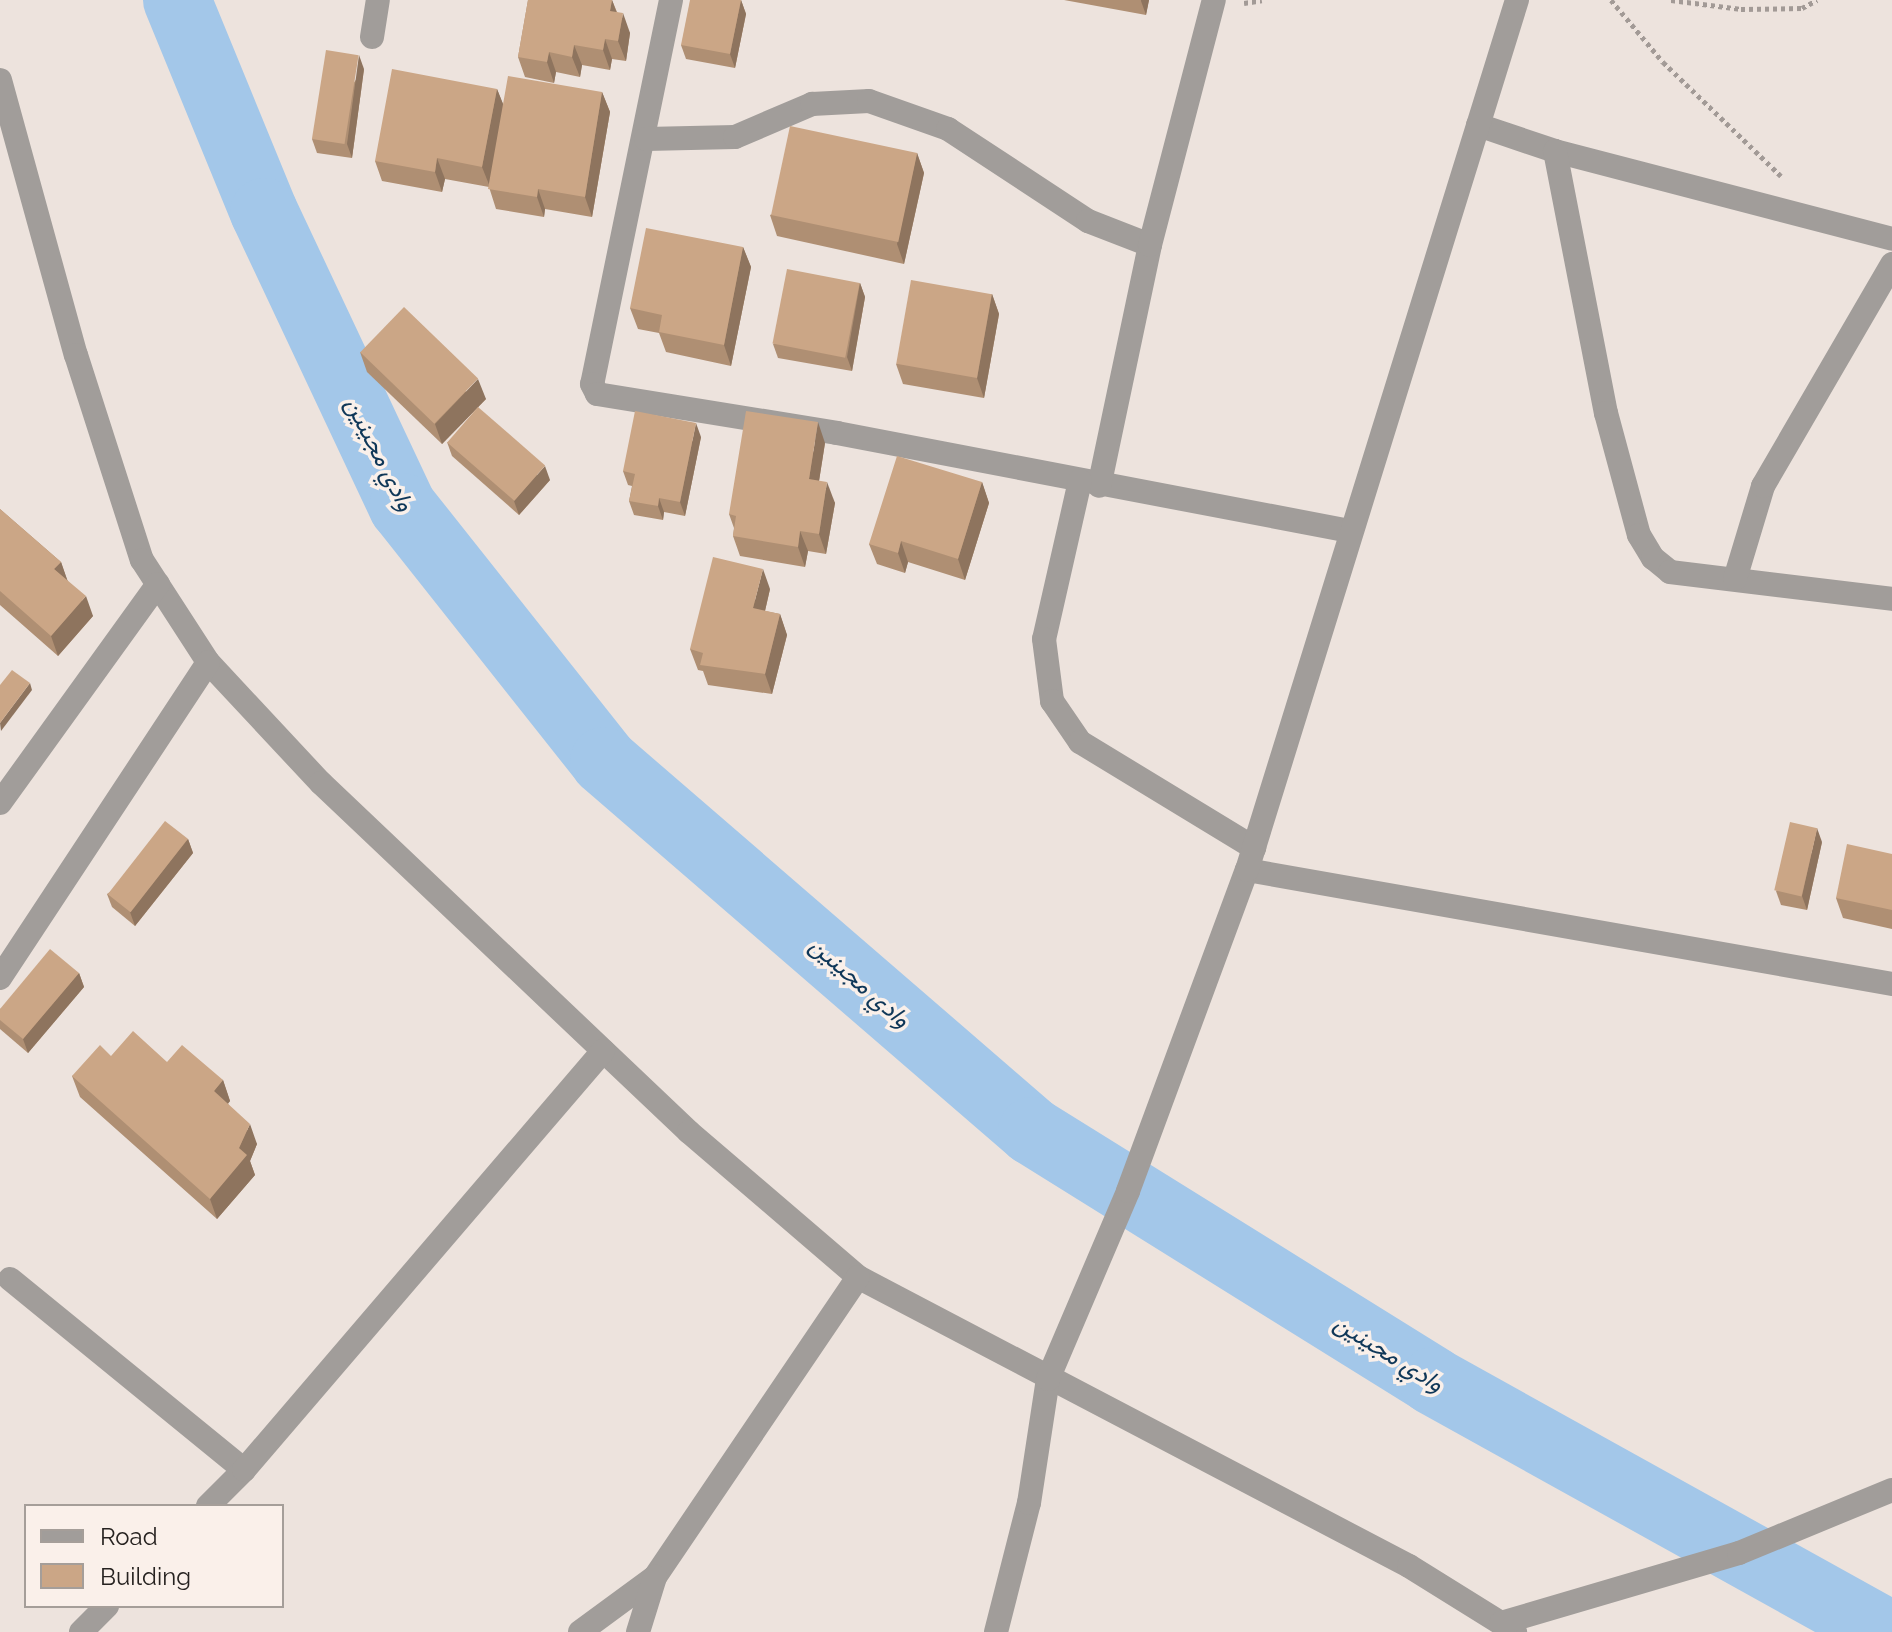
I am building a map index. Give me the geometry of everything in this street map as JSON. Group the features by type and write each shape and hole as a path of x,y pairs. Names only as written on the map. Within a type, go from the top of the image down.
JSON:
{"street":[{"path":"372,37 378,0"},
{"path":"671,0 646,139 592,384 597,394 837,433 1090,484 1350,531"},
{"path":"1214,0 1090,484 1044,639 1052,701 1080,742 1250,859 1892,984"},
{"path":"996,1632 1029,1503 1048,1379 1128,1191 1250,859 1517,0"},
{"path":"0,80 76,355 142,560 208,662 321,783 603,1051 858,1277 1409,1566 1508,1628 1739,1553 1892,1490"},
{"path":"646,139 735,137 812,104 869,101 948,129 1088,221 1150,245"},
{"path":"1478,125 1555,151 1892,239"},
{"path":"1555,151 1606,413 1639,535 1653,558 1670,572 1892,599"},
{"path":"1735,579 1763,486 1892,264"},
{"path":"0,803 158,584"},
{"path":"0,978 208,662"},
{"path":"210,1504 244,1470 603,1051"},
{"path":"638,1632 655,1577 858,1277"},
{"path":"3,1280 244,1470"},
{"path":"580,1632 655,1577"},
{"path":"81,1632 105,1608"}],"path":[{"path":"1611,0 1663,62 1785,180"},
{"path":"1671,0 1741,9 1802,8 1817,0"}],"building":[{"path":"528,0 612,0 610,11 623,13 618,41 605,39 603,50 574,45 572,57 549,52 547,62 518,57"},
{"path":"690,0 741,0 730,54 681,45"},
{"path":"326,50 359,55 345,144 312,139"},
{"path":"392,69 497,89 482,167 437,158 435,172 375,161"},
{"path":"508,76 602,92 585,197 538,189 537,197 488,189"},
{"path":"790,126 917,153 898,242 771,215"},
{"path":"646,228 743,247 724,345 659,332 662,315 630,308"},
{"path":"787,269 860,283 845,358 772,344"},
{"path":"911,280 992,294 977,378 896,364"},
{"path":"404,307 478,379 434,424 360,352"},
{"path":"478,407 545,465 514,501 447,442"},
{"path":"635,411 696,423 680,502 659,498 658,506 629,501 635,474 623,471"},
{"path":"746,411 818,422 809,479 827,482 819,534 800,531 798,547 733,536 736,516 729,514"},
{"path":"897,456 982,482 958,559 901,541 898,553 869,544"},
{"path":"0,509 61,562 54,569 86,596 51,636 0,591"},
{"path":"713,557 763,569 753,608 780,614 765,674 700,665 703,653 690,649"},
{"path":"12,670 30,683 0,723 0,685"},
{"path":"165,821 188,839 131,912 108,894"},
{"path":"1790,822 1817,828 1802,897 1774,890"},
{"path":"1847,844 1892,854 1892,910 1836,898"},
{"path":"50,949 79,973 23,1039 0,1020 0,1009"},
{"path":"133,1031 167,1062 182,1045 223,1080 214,1091 250,1124 239,1148 247,1155 210,1199 72,1076 100,1045 111,1056"}],"waterway":[{"name":"وادي مجينين","path":"177,0 264,212 403,507 604,761 1032,1131 1433,1381 1885,1632"}]}
